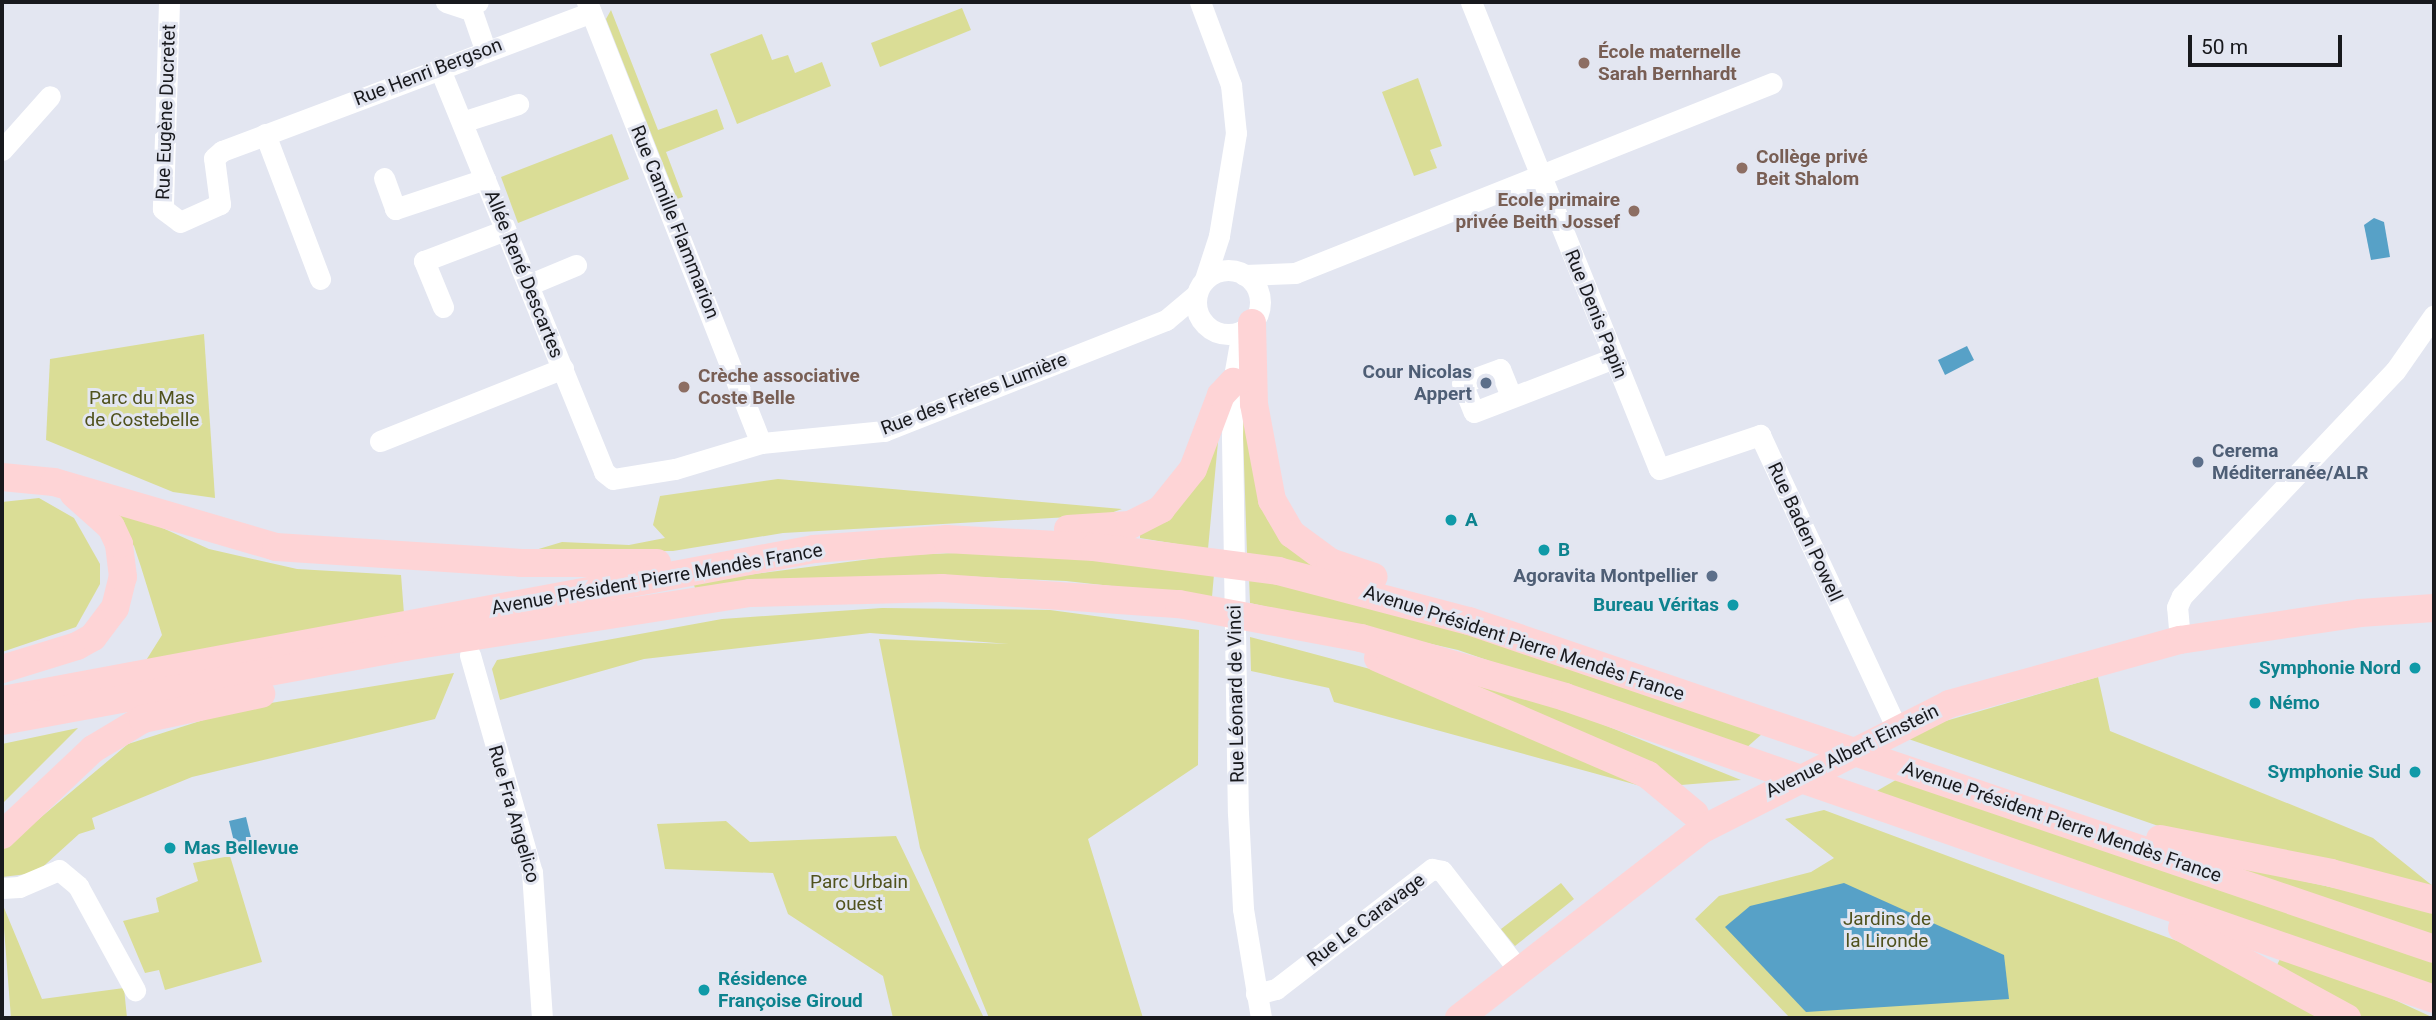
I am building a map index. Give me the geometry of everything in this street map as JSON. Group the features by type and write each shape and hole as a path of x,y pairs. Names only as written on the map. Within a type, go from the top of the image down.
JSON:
{"main road":[{"path":"1251,322 1254,404 1264,474 1292,534 1330,562 1457,604 1469,621"},
{"path":"946,539 1008,530 1116,528 1150,516 1179,491 1193,470 1221,395 1233,375"},
{"path":"2,477 54,482 276,547 600,566 751,558"},
{"path":"2,669 93,637 120,595 122,563 111,527 89,504 54,482"},
{"name":"Avenue Président Pierre Mendès France","path":"2,700 751,558 946,539 1094,547 1278,571 1469,621 2434,949"},
{"name":"Avenue Président Pierre Mendès France","path":"2,721 661,606 750,593 942,588 1105,596 1311,627 1455,663 1717,750 2434,999"},
{"path":"2,835 93,749 144,719 470,655 661,606"},
{"name":"Avenue Albert Einstein","path":"1459,1018 1699,821 1896,727 1984,693 2180,640 2347,614 2434,608"},
{"path":"1311,627 1326,643 1426,677 1648,775 1699,821"},
{"path":"2111,839 2133,832 2434,900"},
{"path":"2154,902 2160,918 2347,1018"}],"street":[{"name":"Rue Eugène Ducretet","path":"169,2 164,215 180,222 220,204 214,158 234,146"},
{"path":"446,2 474,4 485,49"},
{"path":"1200,2 1231,85 1235,112 1234,156 1219,236 1201,287"},
{"name":"Rue Denis Papin","path":"1471,2 1659,470"},
{"name":"Rue Henri Bergson","path":"234,146 589,7"},
{"name":"Rue Camille Flammarion","path":"589,7 761,443"},
{"name":"Allée René Descartes","path":"439,67 604,472 613,479"},
{"path":"1201,287 1238,273 1284,276 1772,83"},
{"path":"2,150 50,96"},
{"path":"462,122 518,104"},
{"path":"265,134 320,279"},
{"path":"384,178 395,209 485,179"},
{"path":"443,307 424,261 505,230"},
{"path":"1219,236 1238,273 1258,291 1251,322"},
{"path":"528,285 576,265"},
{"path":"1251,322 1284,276"},
{"name":"Rue des Frères Lumière","path":"613,479 675,469 761,443 884,431 1166,320 1201,287"},
{"name":"Rue Léonard de Vinci","path":"1201,287 1209,326 1233,375"},
{"path":"2180,640 2177,607 2182,596 2395,371 2434,315"},
{"name":"Rue des Frères Lumière","path":"1166,320 1209,326 1251,322"},
{"name":"Rue Léonard de Vinci","path":"1251,322 1233,375 1231,479 1239,871 1261,1018"},
{"path":"1511,396 1500,369 1462,383 1474,412 1614,358"},
{"path":"380,441 563,368"},
{"name":"Rue Baden Powell","path":"1659,470 1760,435 1896,727"},
{"name":"Rue Fra Angelico","path":"470,655 532,872 542,1018"},
{"name":"Rue Le Caravage","path":"1256,994 1276,989 1432,869 1442,871 1518,969"},
{"path":"2,888 60,870 78,886 135,990"}],"green space":[{"path":"962,8 971,30 880,67 871,43"},
{"path":"611,10 658,130 717,109 724,129 666,152 683,197 677,199 606,19"},
{"path":"762,34 772,60 788,55 795,73 822,62 831,86 737,124 710,54"},
{"path":"1418,78 1442,146 1430,150 1437,168 1414,176 1382,92"},
{"path":"612,134 629,179 518,223 501,177"},
{"name":"Parc du Mas de Costebelle","path":"204,334 215,498 173,492 46,440 50,359"},
{"path":"1242,404 1267,519 1287,546 1319,568 1247,553"},
{"path":"1219,431 1208,549 1140,538 1140,530"},
{"path":"778,479 1122,509 1105,515 783,533 673,551 532,551 562,542 629,545 665,538 653,525 660,496"},
{"path":"39,498 74,518 100,564 100,584 76,627 2,652 2,502"},
{"path":"96,498 209,549 297,569 401,575 404,614 145,662 162,635 134,546"},
{"path":"1012,551 1214,574 1212,597 1066,581 939,575 695,588 693,582 902,555"},
{"path":"1249,577 1478,637 1763,733 1745,749 1458,650 1250,603"},
{"path":"882,608 1050,610 1199,630 1198,765 1088,839 1143,1018 989,1018 920,848 879,639 1009,644 870,633 644,659 500,700 492,669 497,660 722,619"},
{"path":"1250,637 1385,673 1648,788 1334,702 1329,688 1251,671"},
{"path":"1438,670 1572,712 1741,780 1681,785"},
{"path":"454,673 435,719 192,777 92,818 95,829 79,834 36,873 2,877 2,850 128,744 241,708"},
{"path":"2098,677 2110,731 2373,838 2434,887 2190,837 1897,735"},
{"path":"78,728 2,804 2,744"},
{"path":"1901,777 2434,962 2434,987 1875,792"},
{"name":"Jardins de la Lironde","path":"1824,810 2196,948 2321,1018 1790,1018 1695,919 1719,896 1811,872 1834,858 1785,819"},
{"name":"Parc Urbain ouest","path":"726,821 750,842 896,836 984,1018 893,1018 883,976 788,914 773,873 665,869 657,824"},
{"path":"230,856 262,962 165,990 159,970 145,973 123,921 159,912 156,898 198,881 193,863"},
{"path":"2244,868 2434,910 2434,938 2242,873"},
{"path":"1561,883 1574,899 1515,946 1501,929"},
{"path":"2,903 42,999 124,988 127,1018 11,1018"},
{"path":"2280,959 2384,995 2434,1018 2363,1018 2276,967"}],"water":[{"path":"2374,218 2384,222 2390,257 2371,260 2364,225"},
{"path":"1967,346 1974,360 1945,375 1938,360"},
{"path":"246,817 253,846 236,850 229,821"},
{"path":"1844,883 2004,955 2009,999 1806,1012 1725,927 1750,906"}],"place":[{"name":"École maternelle Sarah Bernhardt","path":"1584,63"},
{"name":"Collège privé Beit Shalom","path":"1742,168"},
{"name":"Ecole primaire privée Beith Jossef","path":"1634,211"},
{"name":"Cour Nicolas Appert","path":"1486,383"},
{"name":"Crèche associative Coste Belle","path":"684,387"},
{"name":"Cerema Méditerranée/ALR","path":"2198,462"},
{"name":"A","path":"1451,520"},
{"name":"B","path":"1544,550"},
{"name":"Agoravita Montpellier","path":"1712,576"},
{"name":"Bureau Véritas","path":"1733,605"},
{"name":"Symphonie Nord","path":"2415,668"},
{"name":"Némo","path":"2255,703"},
{"name":"Symphonie Sud","path":"2415,772"},
{"name":"Mas Bellevue","path":"170,848"},
{"name":"Résidence Françoise Giroud","path":"704,990"}]}
